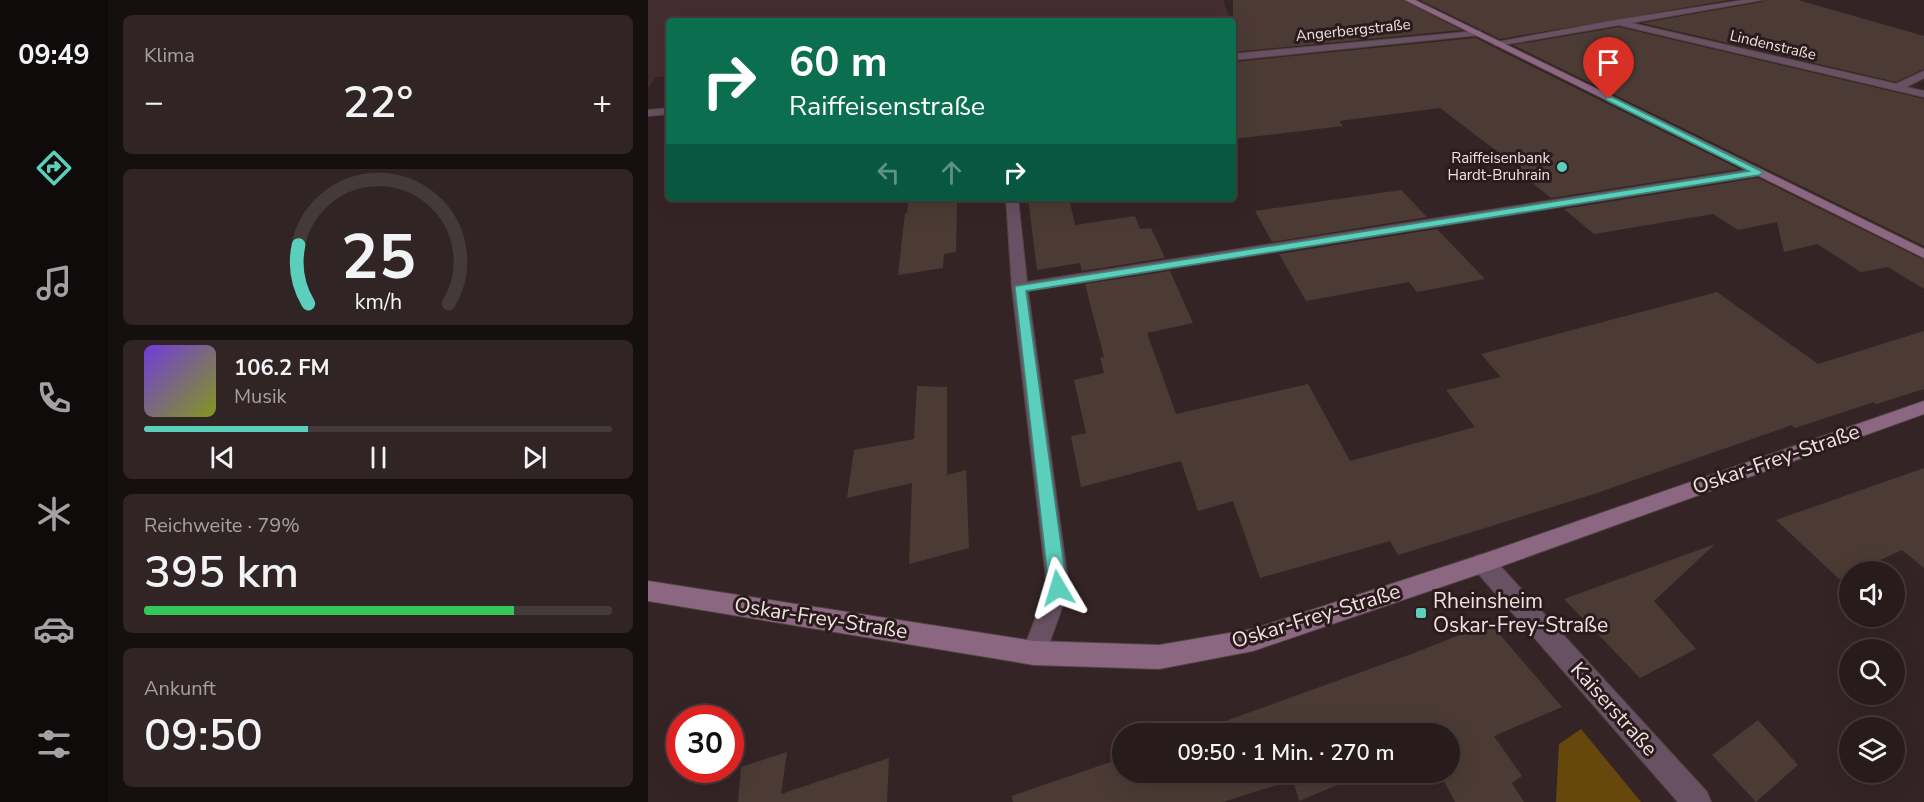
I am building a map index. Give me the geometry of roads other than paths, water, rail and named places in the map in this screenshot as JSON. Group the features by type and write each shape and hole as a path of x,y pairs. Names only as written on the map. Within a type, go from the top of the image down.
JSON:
{"street":[{"path":"1409,0 1924,254"},
{"path":"1496,43 1758,0"},
{"name":"Lindenstraße","path":"1616,22 1924,94"},
{"name":"Angerbergstraße","path":"1236,57 1477,33"},
{"path":"1896,88 1924,74"},
{"path":"648,113 666,111"},
{"path":"1020,288 1759,172"},
{"path":"1012,201 1020,288 1058,588 1034,653"},
{"name":"Oskar-Frey-Straße","path":"648,591 1034,653 1160,657 1252,640 1483,563 1924,407"},
{"name":"Kaiserstraße","path":"1483,563 1697,802"}],"place":[{"name":"Raiffeisenbank Hardt-Bruhrain","path":"1562,167"},
{"name":"Rheinsheim Oskar-Frey-Straße","path":"1421,613"}]}
